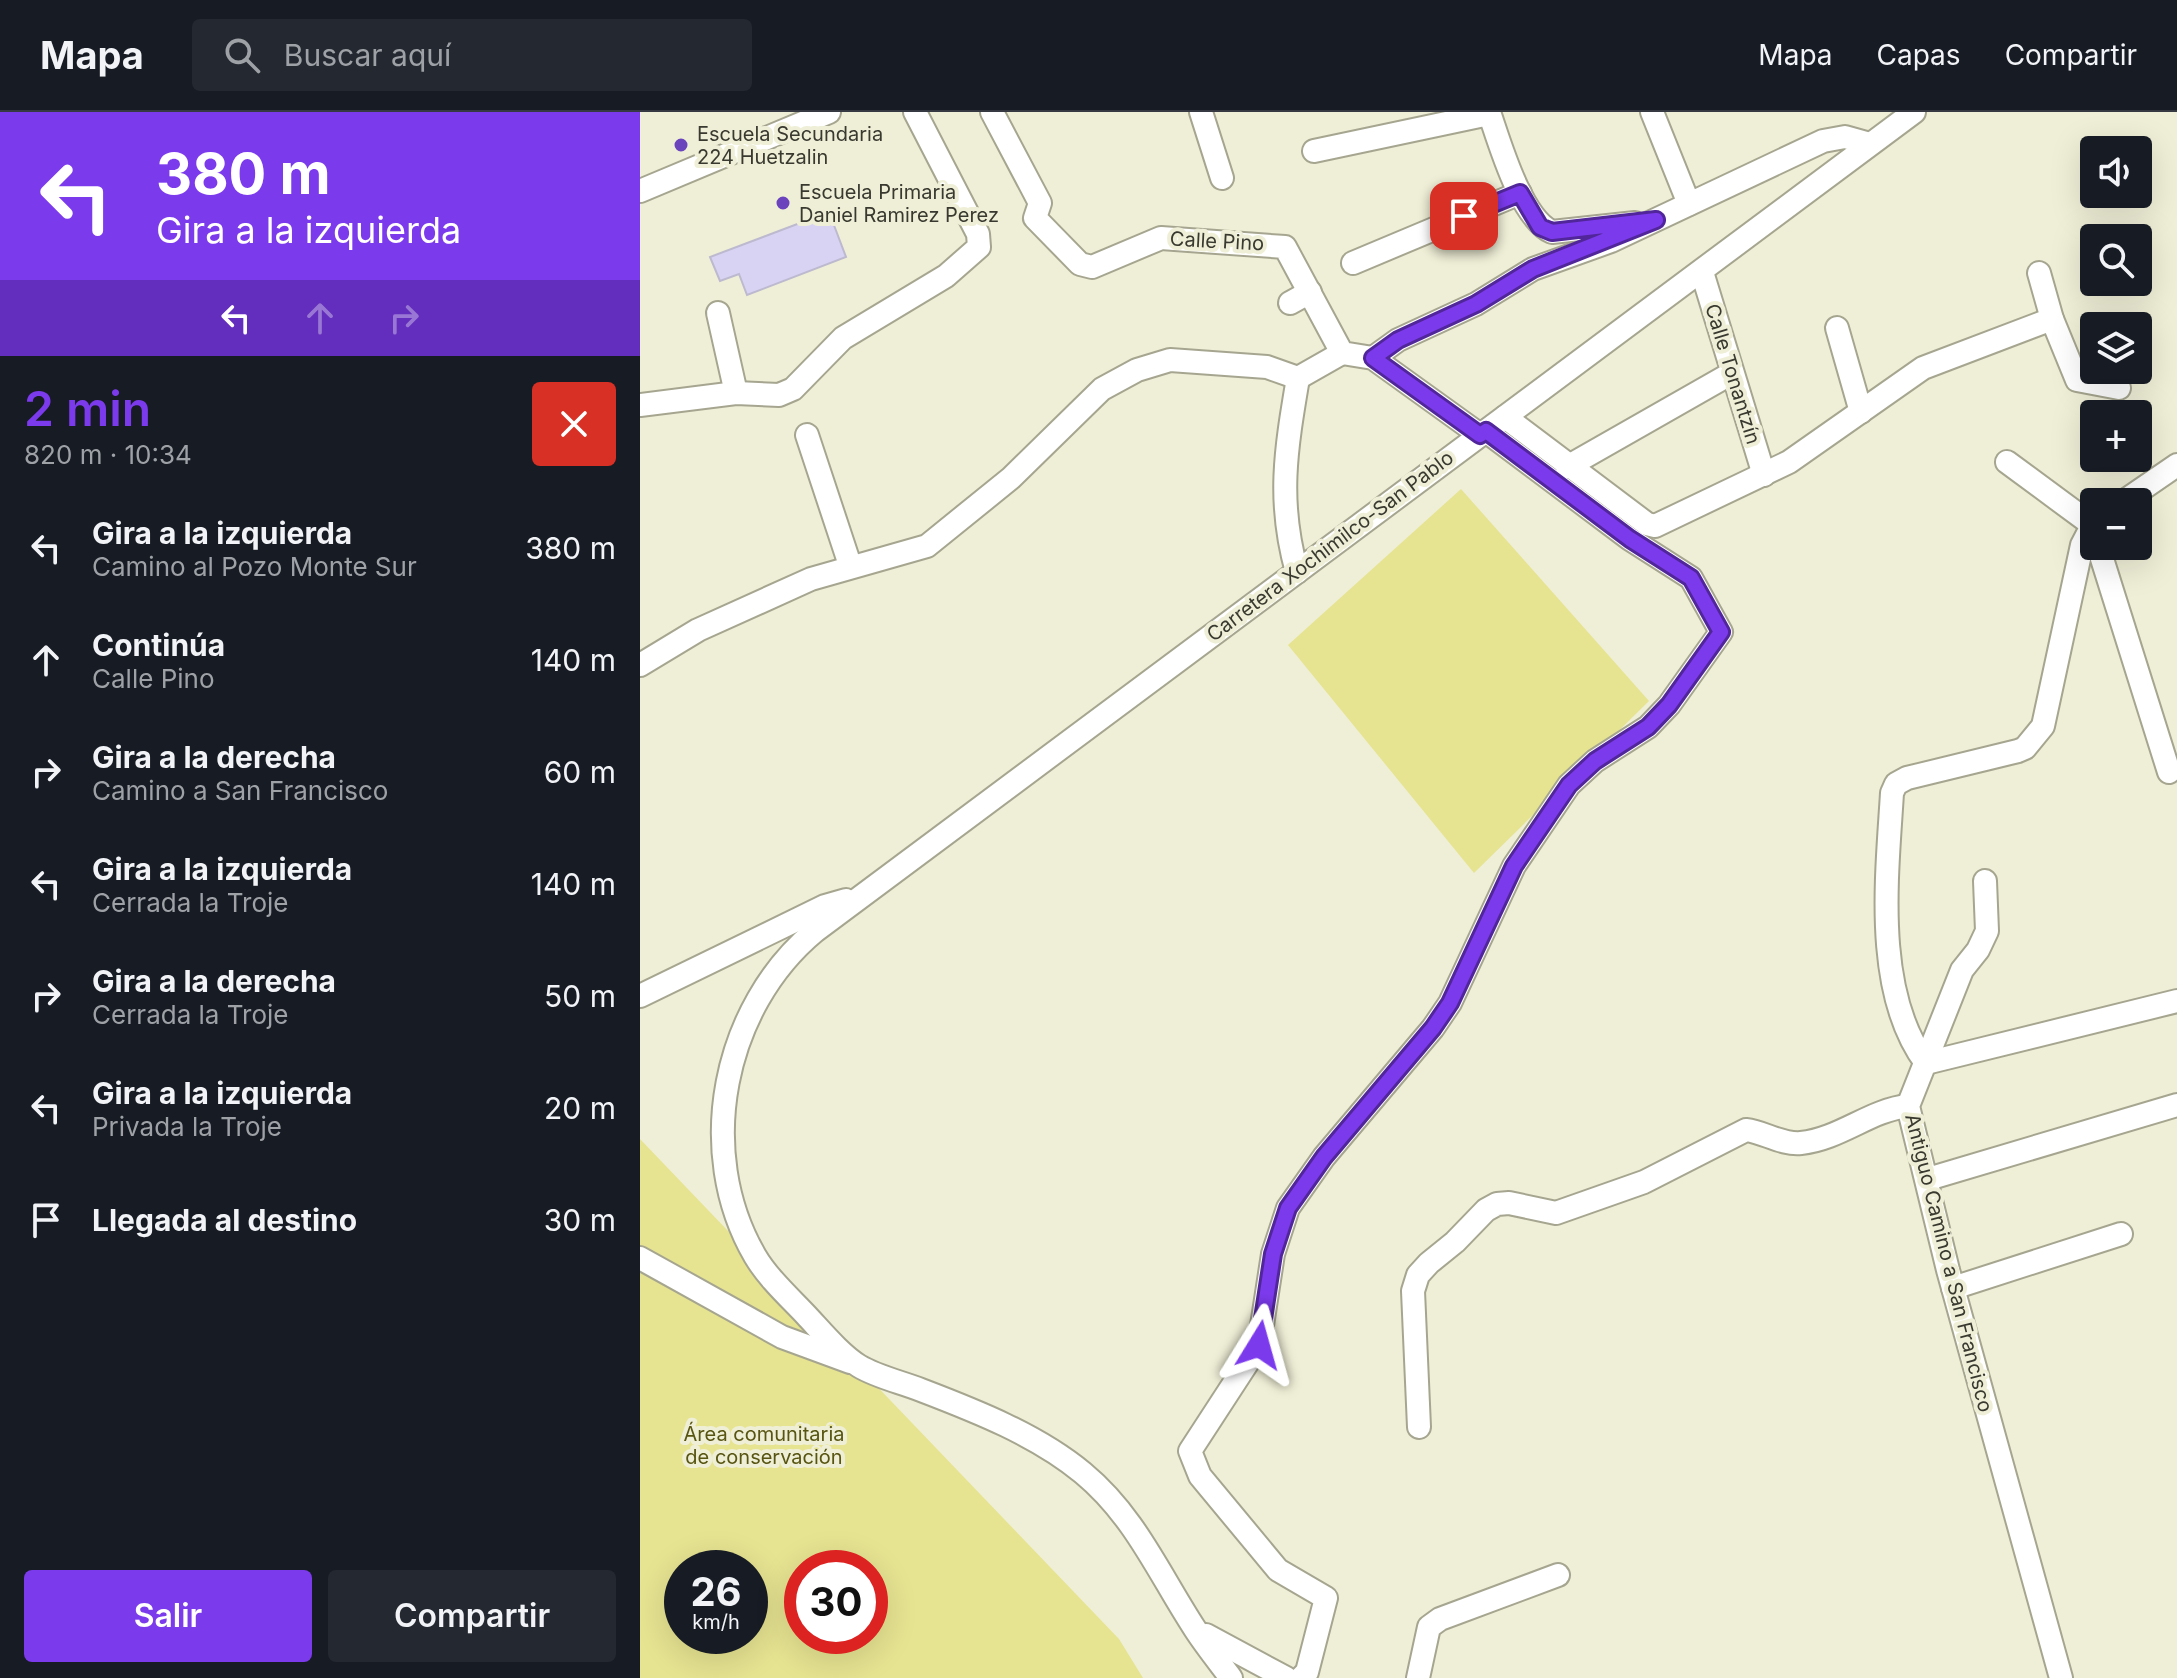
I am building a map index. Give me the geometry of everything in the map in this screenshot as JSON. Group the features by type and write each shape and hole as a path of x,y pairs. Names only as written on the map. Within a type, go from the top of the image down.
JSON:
{"street":[{"path":"640,191 829,112"},
{"path":"640,405 736,393 779,395 793,389 843,338 946,276 979,247 978,234 915,112"},
{"name":"Calle Pino","path":"992,112 1040,203 1035,218 1080,264 1092,267 1161,238 1285,247 1342,353"},
{"path":"1201,112 1222,178"},
{"path":"1652,112 1689,204"},
{"path":"1314,151 1489,113 1520,193 1540,227 1552,232 1656,220"},
{"name":"Carretera Xochimilco-San Pablo","path":"859,1366 786,1294 756,1257 738,1219 729,1189 724,1108 728,1070 741,1032 769,978 791,951 1702,272 1906,115"},
{"path":"1373,358 1398,340 1476,304 1533,269 1656,220 1834,137 1870,144"},
{"path":"1353,263 1520,193"},
{"name":"Calle Tonantzín","path":"1702,272 1764,475"},
{"path":"2039,273 2052,319 2077,380 2119,388"},
{"path":"1290,303 1310,292"},
{"path":"718,313 736,393"},
{"path":"1505,417 1567,467 1647,524 1655,526 1764,475 1923,368 2052,319"},
{"path":"1837,328 1861,412"},
{"path":"640,665 698,630 850,565 927,546 1011,478 1102,389 1137,370 1170,360 1267,367 1298,378 1342,353 1373,358 1630,539 1691,578 1714,613 1719,638 1669,705 1648,727 1595,761 1569,785 1514,866 1450,1003 1433,1028 1324,1157 1288,1208 1273,1254 1259,1345 1190,1451 1200,1476 1278,1570 1326,1598 1307,1672 1301,1678"},
{"path":"1567,467 1732,373"},
{"path":"1297,572 1283,508 1283,482 1298,378"},
{"path":"807,435 850,565"},
{"path":"2007,462 2080,521"},
{"path":"2143,488 2177,465"},
{"path":"2080,554 2043,726 2025,748 2018,751 1907,778 1896,784 1892,793 1885,905 1893,971 1904,1015 1926,1063 2177,1001"},
{"path":"2103,560 2169,772"},
{"name":"Antiguo Camino a San Francisco","path":"1985,881 1987,931 1978,950 1962,970 1908,1106 1953,1288 2061,1678"},
{"path":"640,996 825,906 863,895"},
{"path":"1928,1179 2177,1105"},
{"path":"1419,1427 1413,1291 1418,1275 1486,1210 1509,1203 1556,1213 1644,1182 1746,1130 1801,1143 1848,1129 1887,1108 1908,1106"},
{"path":"1953,1288 2121,1234"},
{"path":"640,1258 782,1337 1012,1429 1081,1471 1135,1527 1194,1628 1231,1678"},
{"path":"1418,1678 1429,1627 1440,1619 1558,1575"},
{"path":"1194,1628 1231,1651 1286,1678"}],"green space":[{"path":"1461,489 1649,701 1474,873 1288,645"},
{"name":"Área comunitaria de conservación","path":"640,1139 1119,1639 1143,1678 640,1678"}],"building":[{"path":"829,212 846,257 747,295 739,274 720,281 710,257"}],"place":[{"name":"Escuela Secundaria 224 Huetzalin","path":"681,145"},
{"name":"Escuela Primaria Daniel Ramirez Perez","path":"783,203"}],"route":[{"path":"1259,1345 1273,1254 1288,1208 1324,1157 1433,1028 1450,1003 1514,866 1569,785 1595,761 1648,727 1669,705 1721,632 1714,613 1691,578 1630,539 1486,431 1480,435 1373,358 1398,340 1476,304 1533,269 1611,241 1656,220 1552,232 1540,227 1520,193 1464,216"}]}
